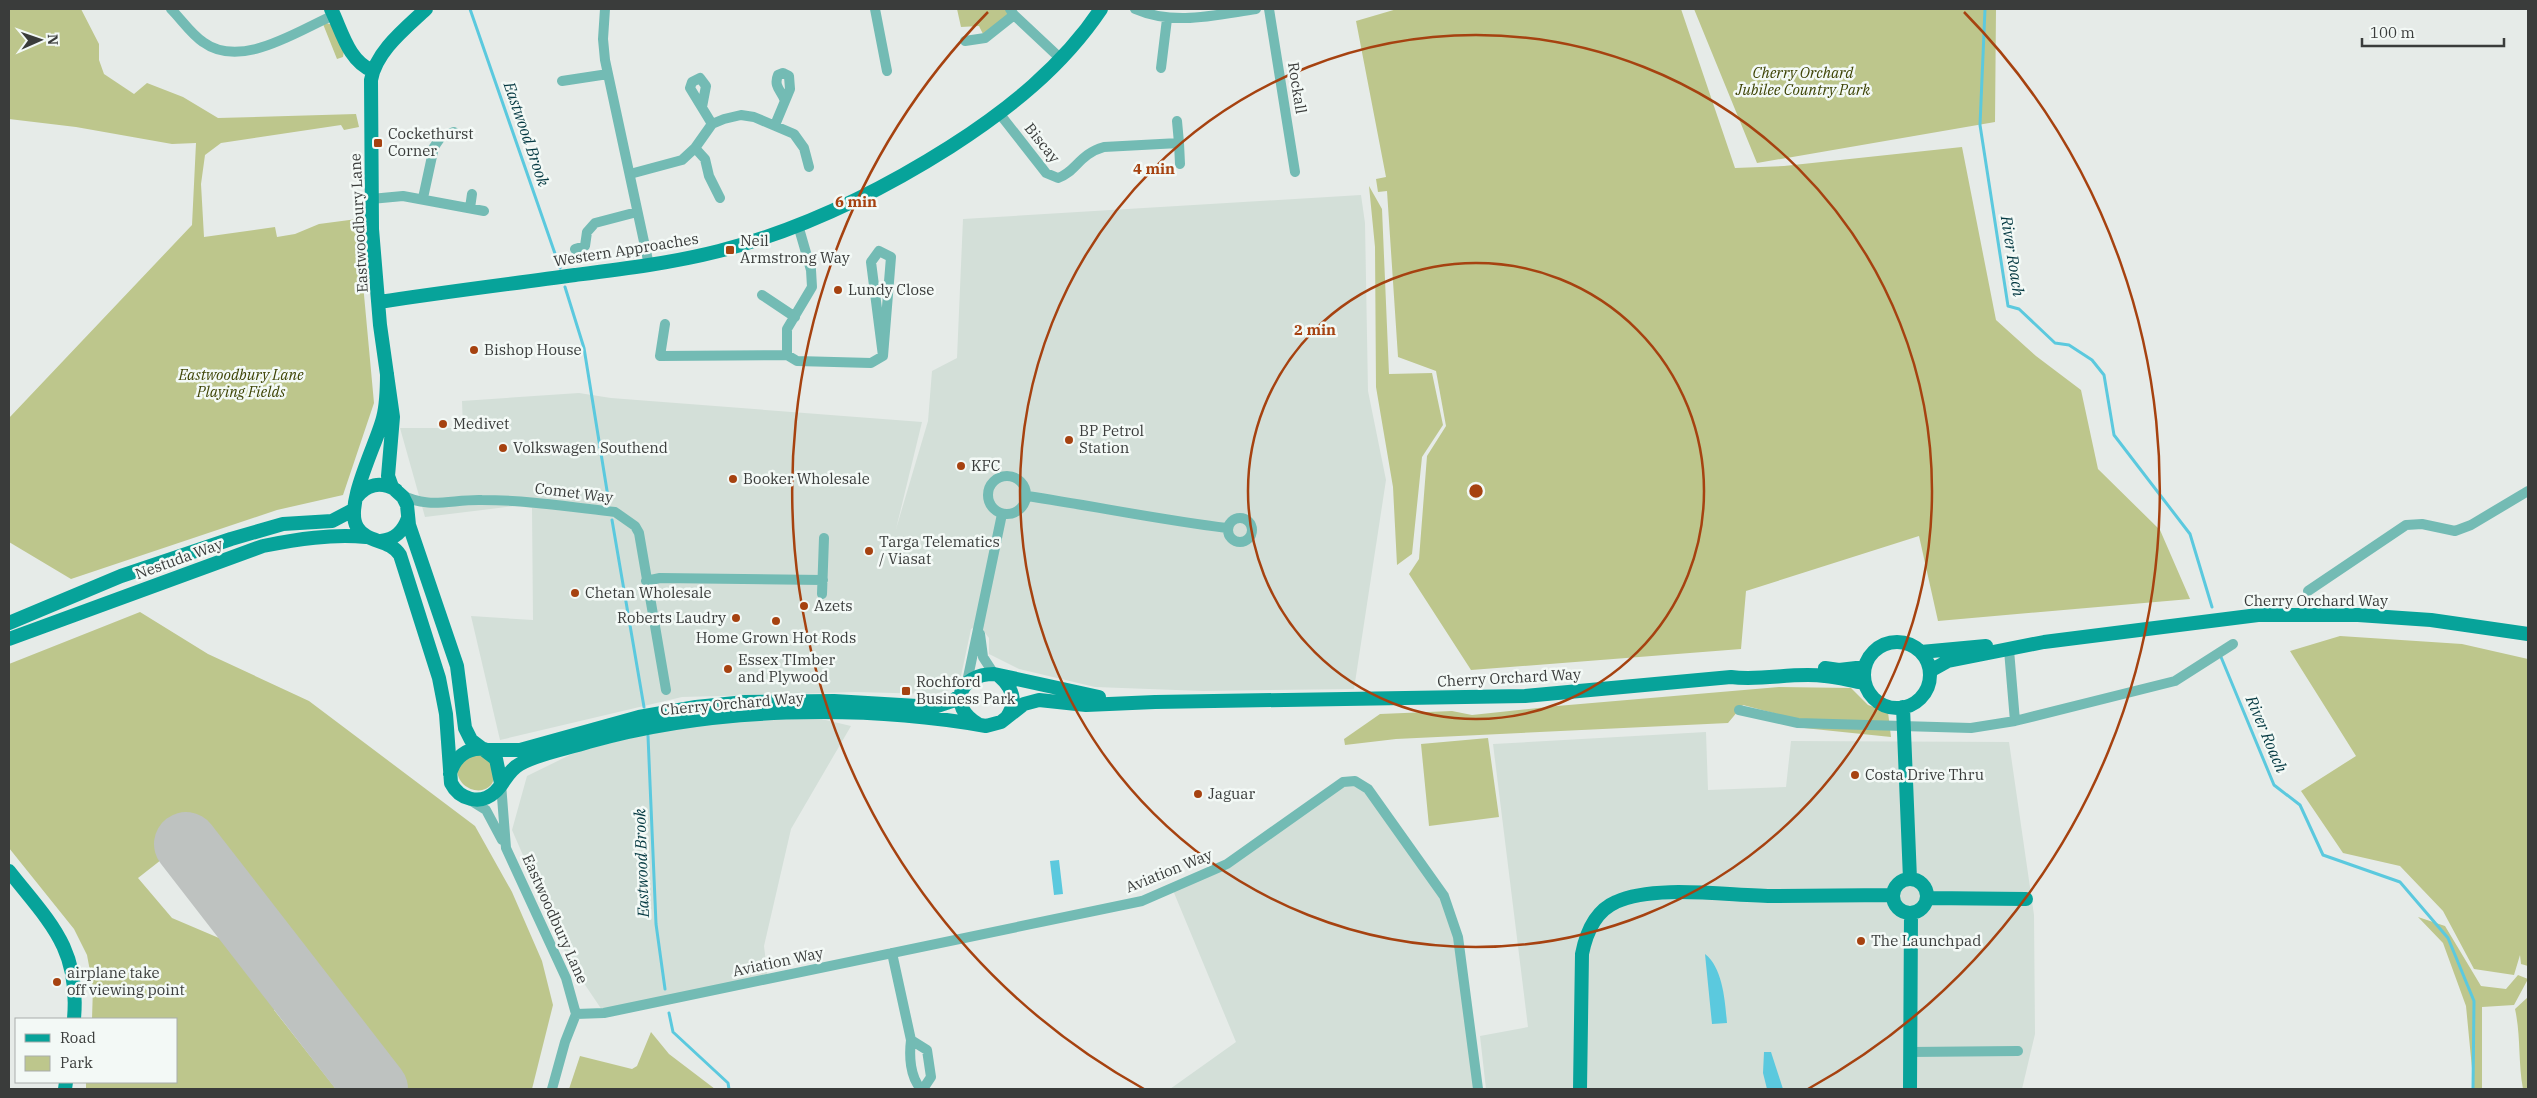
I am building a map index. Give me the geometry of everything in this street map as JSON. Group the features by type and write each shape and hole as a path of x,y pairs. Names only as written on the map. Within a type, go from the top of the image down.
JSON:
{"main road":[{"path":"333,12 354,58 361,66 373,71 396,38 426,9"},
{"name":"Western Approaches","path":"379,302 650,265 719,251 798,225 847,204 938,154 998,113 1038,82 1061,59 1101,9"},
{"name":"Eastwoodbury Lane","path":"373,71 371,199 379,302 393,417 388,476 407,505 408,518 457,666 465,728 471,740 493,756 498,766 501,783"},
{"name":"Eastwoodbury Lane","path":"354,505 383,419 387,373"},
{"path":"398,492 386,486 374,486 363,490 354,505 356,526 366,537 392,546 400,555 439,678 446,714 450,778"},
{"name":"Nestuda Way","path":"9,623 121,576 231,538 283,524 332,521 354,505"},
{"path":"380,541 393,538 400,533 408,518"},
{"name":"Nestuda Way","path":"9,640 263,546 307,538 340,535 366,537"},
{"name":"Cherry Orchard Way","path":"1930,671 1948,661 2044,642 2258,616 2358,615 2488,626 2528,634"},
{"name":"Cherry Orchard Way","path":"1921,652 2034,639 2044,642"},
{"path":"1902,642 1921,652 1930,671 1930,682 1918,701 1903,707 1886,707 1876,702 1864,683 1865,666 1872,652 1880,646 1902,642"},
{"path":"1730,677 1745,672 1806,667 1839,670 1865,666"},
{"name":"Cherry Orchard Way","path":"968,682 980,674 996,675 1086,696 1155,702"},
{"path":"996,675 1008,683 1013,693 1012,708 1006,718"},
{"name":"Cherry Orchard Way","path":"501,783 515,767 541,756 639,729 682,722 741,716 834,712 993,726 1024,704 1039,700 1086,706 1155,702 1525,696 1730,677 1746,679 1826,676 1864,683"},
{"path":"968,682 961,695 961,702 965,715 978,725"},
{"name":"Cherry Orchard Way","path":"485,749 520,750 615,722 696,707 746,702 817,700 934,707 952,701 961,695"},
{"path":"1903,707 1910,879"},
{"path":"450,778 457,758 469,750 485,749"},
{"name":"Eastwoodbury Lane","path":"450,778 456,792 467,799"},
{"path":"467,799 488,797 494,793 501,783"},
{"path":"9,871 57,932 69,957 75,985 74,1018"},
{"path":"1910,879 1921,883 1925,887 1927,898 1921,908 1911,913 1896,906 1893,895 1900,882 1910,879"},
{"path":"1580,1089 1582,954 1586,934 1593,923 1614,902 1655,893 1775,896 1893,895"},
{"path":"1927,898 2026,899"},
{"path":"1910,1089 1911,913"}],"street":[{"path":"171,9 201,41 217,50 232,53 260,48 333,12"},
{"path":"605,9 602,39 608,74 650,265"},
{"path":"875,9 886,71"},
{"path":"1135,9 1167,19 1193,18 1256,9"},
{"name":"Rockall","path":"1269,9 1295,172"},
{"path":"965,41 985,38 1012,12 1061,59"},
{"path":"1162,68 1167,19"},
{"path":"562,81 608,74"},
{"path":"775,125 785,101"},
{"path":"702,107 712,124"},
{"name":"Biscay","path":"998,113 1040,167 1053,178 1062,177 1086,154 1100,148 1178,143"},
{"path":"630,174 676,162 695,148 712,124 724,118 741,115 754,117 775,125 798,138 804,148 809,167"},
{"path":"1177,121 1180,164"},
{"path":"423,198 434,147 440,137 454,132"},
{"path":"695,148 705,159 709,176 720,198"},
{"path":"470,208 472,194"},
{"path":"371,199 403,196 423,198 484,211"},
{"path":"575,249 585,246 587,232 595,223 638,212"},
{"path":"787,355 788,329 810,292 812,278 798,225"},
{"path":"879,252 891,257 883,356 872,262 879,252"},
{"path":"762,295 795,317"},
{"path":"665,324 660,356 787,355 797,361 871,363 883,356"},
{"path":"1006,476 1016,478 1024,486 1026,496 1018,511 1013,514 1002,514 996,511 989,502 989,490 995,480 1006,476"},
{"path":"2308,590 2406,525 2422,524 2456,531 2471,525 2528,491"},
{"name":"Comet Way","path":"398,492 415,501 430,504 481,500 538,503 610,511 635,526 638,533 666,690"},
{"path":"1026,496 1156,519 1227,528"},
{"name":"Comet Way","path":"408,518 413,512 430,504"},
{"path":"968,682 1002,514"},
{"path":"822,594 824,538"},
{"path":"646,581 660,578 823,580"},
{"path":"980,625 983,657 996,675"},
{"path":"1739,710 1798,723 1971,728 2015,721 2175,681 2233,644"},
{"path":"2009,650 2015,721"},
{"name":"Aviation Way","path":"576,1014 604,1014 1142,901 1227,864 1344,782 1355,781 1368,789 1444,896 1458,937 1478,1089"},
{"name":"Eastwoodbury Lane","path":"501,783 506,848"},
{"name":"Eastwoodbury Lane","path":"467,799 486,810 506,848 566,978 576,1014"},
{"path":"892,953 912,1040 909,1052 915,1082 922,1089 932,1077 926,1050 912,1040"},
{"path":"552,1089 565,1042 576,1014"},
{"path":"1910,1052 2018,1051"}],"shaded area":[{"path":"1361,195 1365,223 1368,391 1386,480 1354,689 1203,691 1095,687 1019,669 989,654 989,638 979,625 971,629 961,676 950,690 934,694 855,692 682,697 500,740 471,616 533,620 532,508 515,506 425,517 400,428 463,428 462,401 579,393 611,398 922,422 896,529 928,421 932,371 957,358 963,219"},
{"path":"817,718 851,726 791,829 764,946 768,980 604,1013 569,961 512,830 527,776 578,751 664,730 742,720"},
{"path":"1706,732 1708,790 1786,787 1791,741 2009,742 2034,915 2035,1034 2022,1089 1486,1089 1480,1036 1528,1027 1493,744"},
{"path":"1343,782 1368,789 1444,896 1458,937 1478,1089 1170,1089 1236,1042 1172,888 1227,864"}],"green space":[{"name":"Eastwoodbury Lane Playing Fields","path":"9,9 81,9 99,44 99,60 104,74 134,94 147,83 183,97 218,118 356,114 359,127 344,130 341,125 221,143 205,155 201,184 204,237 275,227 277,237 295,234 319,224 357,219 374,403 343,495 277,510 71,579 9,542 9,418 192,225 196,143 172,144 76,127 9,119"},
{"path":"957,9 1010,9 1014,15 985,38 979,26 961,27"},
{"path":"1397,9 1681,9 1735,168 1784,166 1962,147 1996,320 2036,356 2081,390 2098,469 2160,530 2190,599 1938,621 1919,536 1746,591 1741,649 1471,670 1409,574 1419,559 1427,456 1446,426 1436,371 1398,357 1387,191 1378,192 1376,179 1386,177 1356,21"},
{"name":"Cherry Orchard Jubilee Country Park","path":"1694,9 1996,9 1995,122 1757,163"},
{"path":"323,24 332,25 344,51 343,57 337,59"},
{"path":"1369,186 1382,209 1389,374 1432,373 1443,425 1422,457 1412,554 1397,565 1393,487 1376,387 1375,247"},
{"path":"140,612 208,654 309,701 475,826 512,892 542,961 553,1005 532,1089 404,1089 318,978 314,981 198,831 138,878 172,918 226,941 277,1007 274,1010 336,1089 86,1089 86,1083 178,1083 178,1018 92,1018 93,987 87,955 74,929 9,848 9,664"},
{"path":"2340,636 2462,644 2528,659 2528,966 2521,964 2520,955 2514,975 2474,969 2443,911 2400,866 2343,853 2301,791 2356,756 2290,651"},
{"path":"1779,687 1851,688 1868,705 1888,712 1891,737 1804,728 1796,719 1743,705 1728,723 1396,739 1345,745 1344,739 1380,714 1452,711 1472,715"},
{"path":"1488,738 1499,817 1429,826 1421,744"},
{"path":"476,752 492,760 494,777 492,784 481,790 468,788 458,776 457,767"},
{"path":"2418,917 2445,926 2481,986 2506,989 2518,975 2528,979 2514,1005 2482,1007 2482,1089 2474,1089 2466,1006 2443,943"},
{"path":"2528,997 2528,1089 2523,1089 2515,1009"},
{"path":"651,1032 669,1054 715,1089 569,1089 580,1056 632,1069 637,1066"}],"water":[{"path":"1059,860 1063,894 1054,895 1050,861"},
{"path":"1705,954 1716,968 1722,985 1727,1023 1712,1024"},
{"path":"1764,1052 1771,1052 1783,1089 1767,1089 1763,1073"}],"waterway":[{"name":"Eastwood Brook","path":"470,9 560,268"},
{"name":"River Roach","path":"1985,9 1980,125 2008,306 2019,309 2055,343 2069,345 2092,360 2104,375 2114,435 2190,534 2212,607"},
{"name":"Eastwood Brook","path":"565,287 584,348 609,503"},
{"name":"Eastwood Brook","path":"612,520 644,707"},
{"name":"River Roach","path":"2221,657 2274,785 2300,805 2323,855 2400,882 2448,938 2474,1001 2473,1089"},
{"name":"Eastwood Brook","path":"648,736 656,924 665,989"},
{"name":"Eastwood Brook","path":"669,1013 673,1032 728,1083 729,1089"}],"runway":[{"path":"186,844 376,1089"}],"place":[{"name":"Cockethurst Corner","path":"378,143"},
{"name":"Neil Armstrong Way","path":"730,250"},
{"name":"Lundy Close","path":"838,290"},
{"name":"Bishop House","path":"474,350"},
{"name":"Medivet","path":"443,424"},
{"name":"BP Petrol Station","path":"1069,440"},
{"name":"Volkswagen Southend","path":"503,448"},
{"name":"KFC","path":"961,466"},
{"name":"Booker Wholesale","path":"733,479"},
{"name":"Targa Telematics / Viasat","path":"869,551"},
{"name":"Chetan Wholesale","path":"575,593"},
{"name":"Azets","path":"804,606"},
{"name":"Roberts Laudry","path":"736,618"},
{"name":"Home Grown Hot Rods","path":"776,621"},
{"name":"Essex TImber and Plywood","path":"728,669"},
{"name":"Rochford Business Park","path":"906,691"},
{"name":"Costa Drive Thru","path":"1855,775"},
{"name":"Jaguar","path":"1198,794"},
{"name":"The Launchpad","path":"1861,941"},
{"name":"airplane take off viewing point","path":"57,982"}]}
